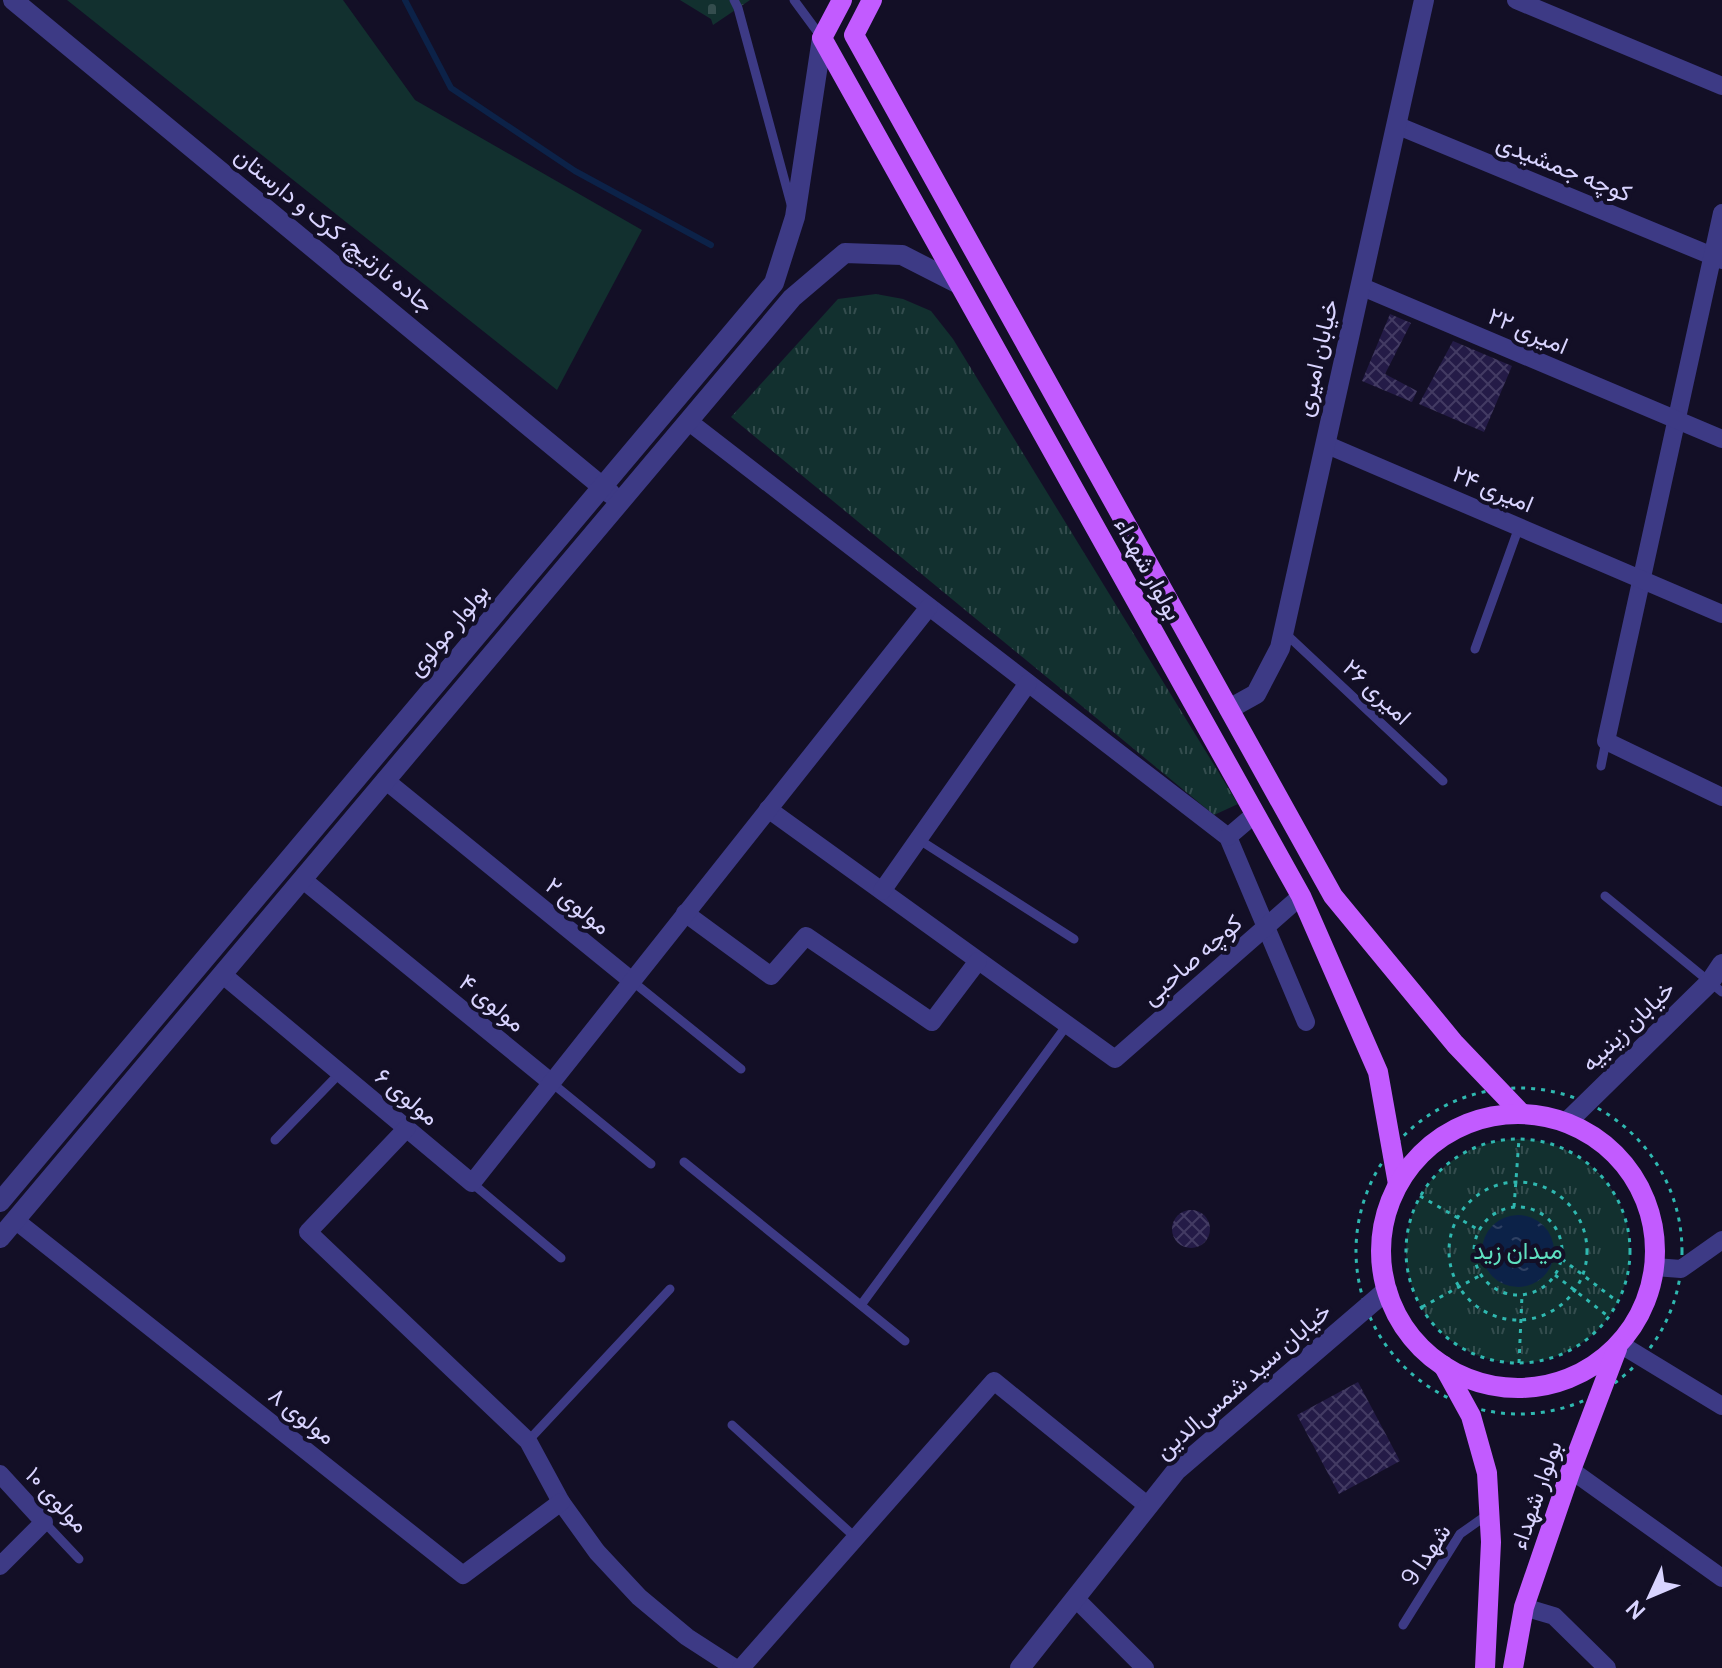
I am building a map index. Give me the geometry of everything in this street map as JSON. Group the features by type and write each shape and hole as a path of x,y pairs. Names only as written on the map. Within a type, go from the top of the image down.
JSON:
{"main road":[{"path":"822,38 842,0"},
{"name":"بولوار شهداء","path":"872,0 854,35 1333,896 1455,1044 1521,1113"},
{"name":"بولوار شهداء","path":"822,38 1301,896 1378,1072 1398,1184"},
{"path":"1078,496 1103,482"},
{"path":"1521,1113 1567,1122 1606,1145 1635,1178 1648,1205 1656,1248 1647,1301 1620,1344 1580,1374 1534,1387 1510,1388 1471,1379 1443,1365 1418,1344 1400,1319 1387,1290 1381,1259 1386,1213 1398,1184 1412,1163 1429,1145 1457,1127 1488,1116 1521,1113"},
{"name":"بولوار شهداء","path":"1513,1668 1524,1607 1571,1470 1620,1344"},
{"name":"بولوار شهداء","path":"1443,1365 1471,1416 1487,1473 1491,1542 1485,1668"}],"street":[{"name":"جاده نارتیچ، کرک و دارستان","path":"13,0 620,502"},
{"name":"خیابان امیری","path":"1229,709 1256,694 1280,648 1424,0"},
{"path":"1516,0 1722,86"},
{"name":"بولوار مولوی","path":"0,1202 774,283 795,217 822,38"},
{"name":"کوچه جمشیدی","path":"1396,125 1717,258"},
{"path":"1722,213 1717,258 1677,420 1606,741 1722,797"},
{"name":"بولوار مولوی","path":"0,1238 792,298 845,253 902,255 959,284"},
{"path":"774,283 792,298"},
{"name":"امیری ۲۲","path":"1360,286 1722,439"},
{"path":"688,421 1228,837 1306,1022"},
{"name":"امیری ۲۴","path":"1325,444 1722,614"},
{"path":"472,1183 929,607"},
{"path":"882,891 1028,683"},
{"name":"مولوی ۲","path":"385,780 632,981"},
{"path":"768,809 1067,1025"},
{"path":"1228,837 1255,814"},
{"name":"مولوی ۴","path":"302,879 552,1083"},
{"name":"کوچه صاحبی","path":"1067,1025 1115,1059 1301,896"},
{"path":"685,913 771,976 806,936 932,1022 978,961"},
{"name":"خیابان زینبیه","path":"1567,1122 1716,987 1722,964"},
{"name":"مولوی ۶","path":"222,974 472,1183"},
{"path":"101,1082 119,1097"},
{"path":"407,1128 308,1232 528,1441 561,1502 597,1552 639,1597 687,1637 735,1668"},
{"name":"مولوی ۸","path":"15,1220 463,1575 561,1502"},
{"path":"1655,1267 1681,1269 1722,1240"},
{"name":"خیابان سید شمس‌الدین","path":"1020,1668 1176,1471 1387,1290"},
{"path":"1620,1344 1722,1406"},
{"path":"741,1668 994,1381 1148,1506"},
{"path":"1571,1470 1722,1578"},
{"name":"مولوی ۱۰","path":"0,1474 44,1522"},
{"path":"0,1566 44,1522"},
{"path":"1075,1598 1145,1668"},
{"path":"1524,1607 1554,1616 1607,1668"}],"lane":[{"path":"734,0 795,217"},
{"path":"794,0 822,38"},
{"path":"1475,649 1519,527"},
{"name":"امیری ۲۶","path":"1283,632 1443,781"},
{"path":"1601,766 1606,741"},
{"path":"918,839 1074,939"},
{"path":"1605,896 1716,987"},
{"name":"مولوی ۲","path":"632,981 741,1069"},
{"path":"861,1305 1067,1025"},
{"path":"275,1140 340,1073"},
{"name":"مولوی ۴","path":"552,1083 651,1164"},
{"path":"684,1162 905,1341"},
{"name":"مولوی ۶","path":"472,1183 561,1258"},
{"path":"528,1441 670,1289"},
{"path":"732,1425 856,1538"},
{"name":"شهدا 9","path":"1403,1625 1460,1534 1489,1514"},
{"name":"مولوی ۱۰","path":"44,1522 79,1559"}],"path":[{"path":"1522,1087 1561,1093 1587,1103 1613,1117 1651,1155 1671,1194 1679,1220 1681,1269 1677,1293 1661,1331 1630,1371 1601,1392 1582,1402 1539,1413 1500,1413 1465,1404 1429,1387 1400,1362 1377,1331 1361,1291 1355,1256 1358,1221 1375,1171 1391,1148 1417,1123 1446,1104 1480,1092 1522,1087"},
{"path":"1514,1207 1519,1139"},
{"path":"1519,1139 1547,1143 1573,1154 1596,1171 1614,1193 1625,1219 1630,1247 1627,1275 1618,1302 1591,1336 1570,1350 1545,1360 1519,1363 1493,1360 1468,1351 1437,1328 1415,1295 1408,1271 1406,1246 1410,1220 1420,1196 1436,1175 1456,1157 1480,1146 1519,1139"},
{"path":"1516,1182 1550,1190 1565,1201 1584,1231 1587,1248 1583,1275 1564,1302 1552,1312 1521,1320 1499,1318 1473,1304 1459,1287 1450,1264 1448,1248 1457,1217 1472,1199 1500,1184 1516,1182"},
{"path":"1420,1196 1479,1230"},
{"path":"1514,1207 1534,1209 1550,1221 1561,1238 1562,1259 1555,1275 1544,1287 1530,1294 1514,1295 1499,1291 1481,1275 1474,1256 1474,1243 1484,1222 1497,1212 1514,1207"},
{"path":"1562,1259 1618,1302"},
{"path":"1422,1307 1481,1275"},
{"path":"1555,1275 1609,1317"},
{"path":"1519,1363 1522,1295"}],"green space":[{"path":"67,0 343,0 415,100 642,230 557,390"},
{"path":"680,0 750,0 713,25 711,19"},
{"path":"876,294 903,299 931,311 953,339 1238,804 1214,815 731,417 838,299"},
{"name":"میدان زید","path":"1518,1139 1540,1141 1561,1148 1597,1172 1621,1208 1628,1229 1628,1273 1621,1294 1597,1330 1561,1354 1540,1361 1518,1363 1496,1361 1475,1354 1439,1330 1415,1294 1408,1273 1406,1251 1408,1229 1415,1208 1439,1172 1475,1148 1496,1141"}],"water":[{"path":"1518,1215 1538,1221 1548,1231 1554,1251 1548,1271 1538,1281 1518,1287 1498,1281 1488,1271 1482,1251 1488,1231 1498,1221"}],"building":[{"path":"1390,314 1411,323 1385,374 1417,391 1412,402 1362,381"},
{"path":"1453,341 1512,366 1484,432 1419,404"},
{"path":"1191,1210 1204,1216 1210,1229 1204,1242 1191,1248 1178,1242 1172,1229 1178,1216"},
{"path":"1358,1382 1400,1461 1339,1494 1297,1415"}],"waterway":[{"path":"405,0 451,88 575,171 711,245"}]}
